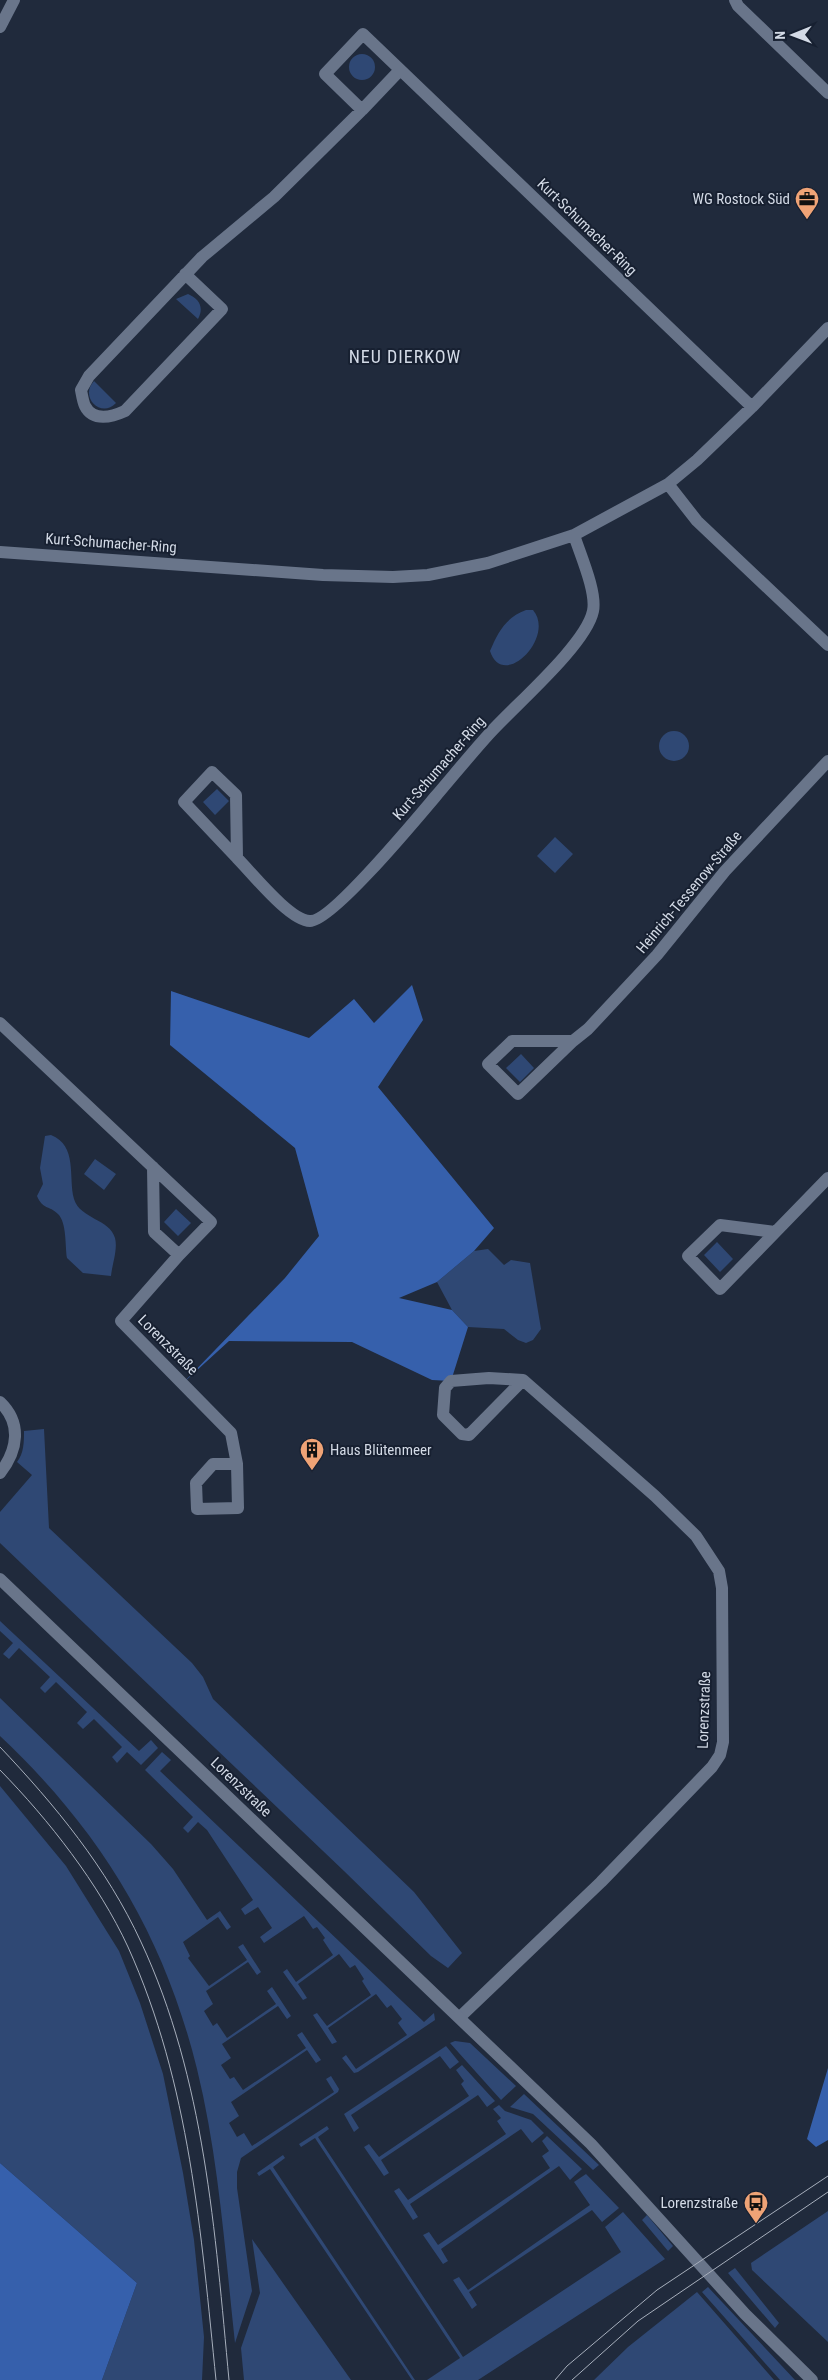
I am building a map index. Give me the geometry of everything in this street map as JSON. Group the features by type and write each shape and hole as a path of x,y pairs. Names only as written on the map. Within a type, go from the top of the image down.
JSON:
{"street":[{"path":"0,27 14,0"},
{"path":"735,0 738,6 828,93"},
{"name":"Kurt-Schumacher-Ring","path":"362,110 325,74 363,34 752,407"},
{"path":"185,274 222,309 125,411 111,418 97,416 85,407 81,390 88,376 185,274 218,241 246,222 274,197 400,70"},
{"name":"Kurt-Schumacher-Ring","path":"0,552 323,575 393,577 428,575 462,570 496,561 574,535 668,484 697,460 752,407 828,328"},
{"path":"668,484 697,521 828,645"},
{"name":"Kurt-Schumacher-Ring","path":"237,858 236,795 212,772 184,802 237,858 287,909 299,918 311,921 322,918 337,904 396,844 489,734 577,642 593,611 593,598 574,535"},
{"name":"Heinrich-Tessenow-Straße","path":"573,1041 512,1041 488,1064 518,1094 588,1029 657,955 724,871 828,761"},
{"name":"Lorenzstraße","path":"0,1023 210,1222 121,1321 231,1433 236,1464 238,1508 197,1509 196,1483 212,1464 236,1464"},
{"path":"153,1168 154,1232 179,1255"},
{"path":"775,1232 720,1225 688,1256 720,1288 775,1232 828,1178"},
{"path":"489,1378 524,1380 469,1435 462,1434 444,1415 445,1388 451,1381 489,1378"},
{"name":"Lorenzstraße","path":"460,2017 601,1882 712,1767 720,1755 723,1742 722,1588 719,1571 696,1536 655,1496 524,1380"},
{"path":"0,1402 14,1419 16,1432 14,1449 7,1464 0,1472"},
{"name":"Lorenzstraße","path":"0,1579 618,2170 745,2314 812,2380"}],"shaded area":[{"path":"362,54 371,58 375,67 371,76 362,80 353,76 349,67 353,58"},
{"path":"188,294 200,304 201,311 198,319 176,299"},
{"path":"94,381 116,403 104,409 94,404 90,399 89,393"},
{"path":"526,610 533,610 538,621 538,633 533,645 525,656 515,663 505,665 497,662 490,651 496,638 508,621"},
{"path":"674,731 685,735 689,746 685,757 674,761 663,757 659,746 663,735"},
{"path":"217,789 229,801 215,815 203,802"},
{"path":"555,837 573,854 555,873 537,856"},
{"path":"412,985 423,1020 378,1087 494,1228 474,1251 437,1282 399,1298 452,1310 468,1327 451,1381 432,1380 352,1342 229,1341 183,1383 285,1278 319,1236 295,1148 170,1045 171,991 309,1038 354,999 374,1023"},
{"path":"521,1054 534,1068 520,1082 506,1068"},
{"path":"51,1135 59,1140 69,1154 72,1190 77,1206 107,1227 115,1238 111,1276 83,1273 67,1258 61,1218 55,1211 44,1205 37,1196 43,1184 40,1168 45,1136"},
{"path":"95,1159 116,1174 104,1190 84,1174"},
{"path":"176,1209 191,1223 178,1236 164,1222"},
{"path":"717,1242 733,1259 720,1272 704,1255"},
{"path":"488,1249 504,1265 511,1260 530,1263 541,1329 533,1340 526,1343 518,1340 504,1329 468,1327 452,1310 437,1282 474,1251"},
{"path":"44,1429 49,1528 192,1663 203,1677 213,1699 414,1892 462,1953 448,1968 431,1956 0,1543 0,1512 32,1475 17,1462 24,1443 24,1431"},
{"path":"0,1621 139,1751 151,1740 158,1748 141,1765 127,1752 117,1763 112,1757 122,1747 94,1719 83,1729 77,1723 87,1712 56,1682 45,1693 40,1688 50,1677 19,1648 9,1659 3,1654 13,1643 0,1631"},
{"path":"0,1698 151,1844 173,1869 207,1920 220,1911 231,1927 227,1930 218,1917 183,1942 190,1956 188,1958 209,1986 247,1960 238,1947 243,1944 261,1972 257,1975 248,1962 206,1991 213,2004 204,2011 213,2026 217,2023 227,2038 276,2004 267,1991 272,1987 291,2016 287,2019 278,2006 222,2044 231,2058 221,2065 230,2079 234,2077 243,2090 306,2048 297,2035 302,2032 321,2060 316,2063 307,2050 231,2102 239,2116 229,2123 237,2137 244,2133 252,2146 334,2092 326,2079 331,2076 339,2089 338,2092 241,2158 237,2172 237,2188 252,2291 235,2343 211,2137 197,2069 183,2020 147,1930 124,1888 98,1847 36,1772 0,1736"},
{"path":"162,1752 171,1760 160,1771 424,2022 434,2013 435,2020 354,2073 342,2058 346,2055 356,2069 407,2035 398,2023 402,2019 391,2005 387,2008 376,1994 328,2028 337,2042 332,2044 313,2015 317,2013 327,2026 371,1995 362,1981 364,1979 355,1965 350,1968 339,1954 298,1984 307,1998 303,2000 283,1972 287,1969 296,1982 333,1955 323,1940 325,1938 317,1927 313,1929 304,1916 264,1943 260,1937 272,1928 258,1907 245,1915 241,1909 253,1900 207,1830 198,1822 188,1833 183,1828 193,1817 145,1770"},
{"path":"0,1786 66,1866 119,1951 140,2003 163,2074 183,2173 194,2240 204,2337 202,2380 102,2380 137,2283 0,2163"},
{"path":"455,2041 470,2043 516,2086 501,2100 450,2043"},
{"path":"446,2046 459,2062 450,2069 440,2056 351,2115 359,2128 354,2132 344,2114"},
{"path":"462,2065 495,2101 487,2107 478,2095 381,2160 389,2173 384,2176 364,2147 369,2144 379,2157 469,2096 461,2084 464,2081 456,2070"},
{"path":"828,2068 828,2140 816,2147 807,2139"},
{"path":"524,2094 599,2165 593,2170 533,2114 510,2107"},
{"path":"499,2105 505,2111 531,2120 544,2133 532,2143 521,2129 410,2204 418,2217 413,2220 394,2191 399,2188 408,2200 506,2134 497,2121 501,2118 493,2109"},
{"path":"327,2126 329,2129 318,2137 463,2357 621,2252 605,2227 623,2212 665,2259 478,2380 427,2380 460,2358 315,2138 301,2147 299,2144"},
{"path":"547,2136 582,2169 570,2180 559,2166 441,2249 448,2261 443,2264 423,2235 429,2232 438,2245 550,2168 542,2156 549,2151 542,2141"},
{"path":"283,2155 285,2158 273,2167 415,2380 412,2380 270,2169 259,2176 257,2173"},
{"path":"0,2163 137,2283 102,2380 0,2380"},
{"path":"586,2174 619,2208 602,2222 592,2210 469,2292 477,2305 472,2309 453,2280 459,2277 468,2290 590,2205 574,2182"},
{"path":"828,2211 828,2342 752,2270 751,2263"},
{"path":"647,2215 673,2246 668,2251 642,2220"},
{"path":"252,2239 351,2380 244,2380 241,2348 260,2293"},
{"path":"735,2268 779,2323 775,2328 728,2273"},
{"path":"708,2287 795,2380 780,2380 702,2292"},
{"path":"697,2292 774,2380 594,2380 628,2347"}],"tram line":[{"path":"0,1747 60,1815 96,1863 112,1888 141,1942 163,1994 180,2047 204,2157 212,2212 229,2380"},
{"path":"0,1770 37,1810 88,1876 128,1947 149,1999 166,2052 190,2160 205,2270 216,2380"},
{"path":"555,2380 567,2366 657,2290 828,2176"},
{"path":"572,2380 638,2321 828,2192"}],"place":[{"name":"WG Rostock Süd","path":"807,220"},
{"name":"Haus Blütenmeer","path":"312,1471"},
{"name":"Lorenzstraße","path":"756,2224"}],"district":[{"name":"NEU DIERKOW","path":"405,357"}]}
